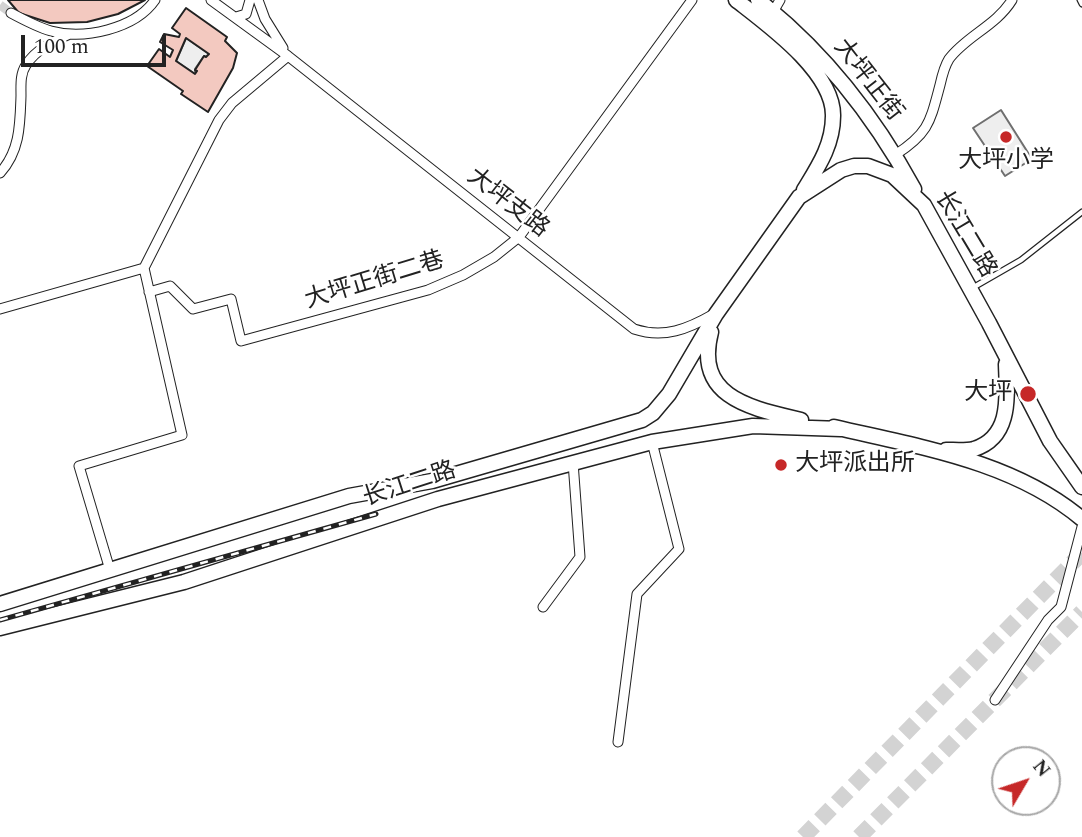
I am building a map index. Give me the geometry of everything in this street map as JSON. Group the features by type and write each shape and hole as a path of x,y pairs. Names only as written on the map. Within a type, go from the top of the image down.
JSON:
{"main road":[{"name":"大坪正街","path":"736,0 766,23 804,59 818,75 831,101 834,114 830,140 820,163 799,197"},
{"name":"大坪正街","path":"758,0 777,6 826,63 895,155 924,205"},
{"name":"长江二路","path":"0,604 349,496 432,481 642,420 653,414 669,394 716,314 799,197 841,170 854,166 868,166 892,174 924,205 1049,441 1082,487"},
{"name":"长江二路","path":"716,314 707,346 707,357 713,378 741,403 758,410 938,451 1047,494 1082,519"},
{"name":"长江二路","path":"938,451 973,449 988,442 1000,430 1007,398 1006,358"},
{"name":"长江二路","path":"0,628 184,582 438,499 652,442 752,426 841,429"}],"street":[{"path":"11,13 52,31 70,34 96,32 120,25 142,14 156,0"},
{"name":"大坪支路","path":"211,0 288,56 634,329 647,333 673,332 716,314"},
{"path":"236,17 246,14 250,0"},
{"path":"110,570 79,466 182,435 144,268 219,120 232,103 288,56 265,19 258,0"},
{"name":"大坪正街二巷","path":"149,292 170,286 193,309 231,299 241,341 428,290 463,275 494,257 519,237 692,0"},
{"path":"895,155 914,142 931,119 949,59 1003,15 1012,0"},
{"path":"0,173 17,144 24,68 50,43 70,34"},
{"path":"0,309 144,268"},
{"path":"618,742 637,594 680,549 652,442"},
{"path":"543,607 580,557 573,462"},
{"path":"995,701 1048,620 1061,607 1082,527"}],"lane":[{"path":"970,290 1021,260 1082,212"}],"shaded area":[{"path":"186,38 209,54 204,56 195,69 195,74 176,61"},
{"path":"1001,110 1032,159 1005,176 973,128"}],"building":[{"path":"8,0 145,0 118,14 87,22 50,23 19,13"},
{"path":"186,8 227,37 225,41 237,53 233,68 208,112 147,66 159,49 170,57 173,50 160,42 164,34 179,37 180,34 172,28","holes":["186,38 209,54 204,56 195,74 176,61"]}],"tunnel":[{"path":"0,5 11,13"},
{"path":"803,837 1082,553"},
{"path":"859,837 1082,612"}],"railway":[{"path":"0,620 376,514"}],"place":[{"name":"大坪小学","path":"1006,137"},
{"name":"大坪","path":"1028,394"},
{"name":"大坪派出所","path":"781,465"}]}
